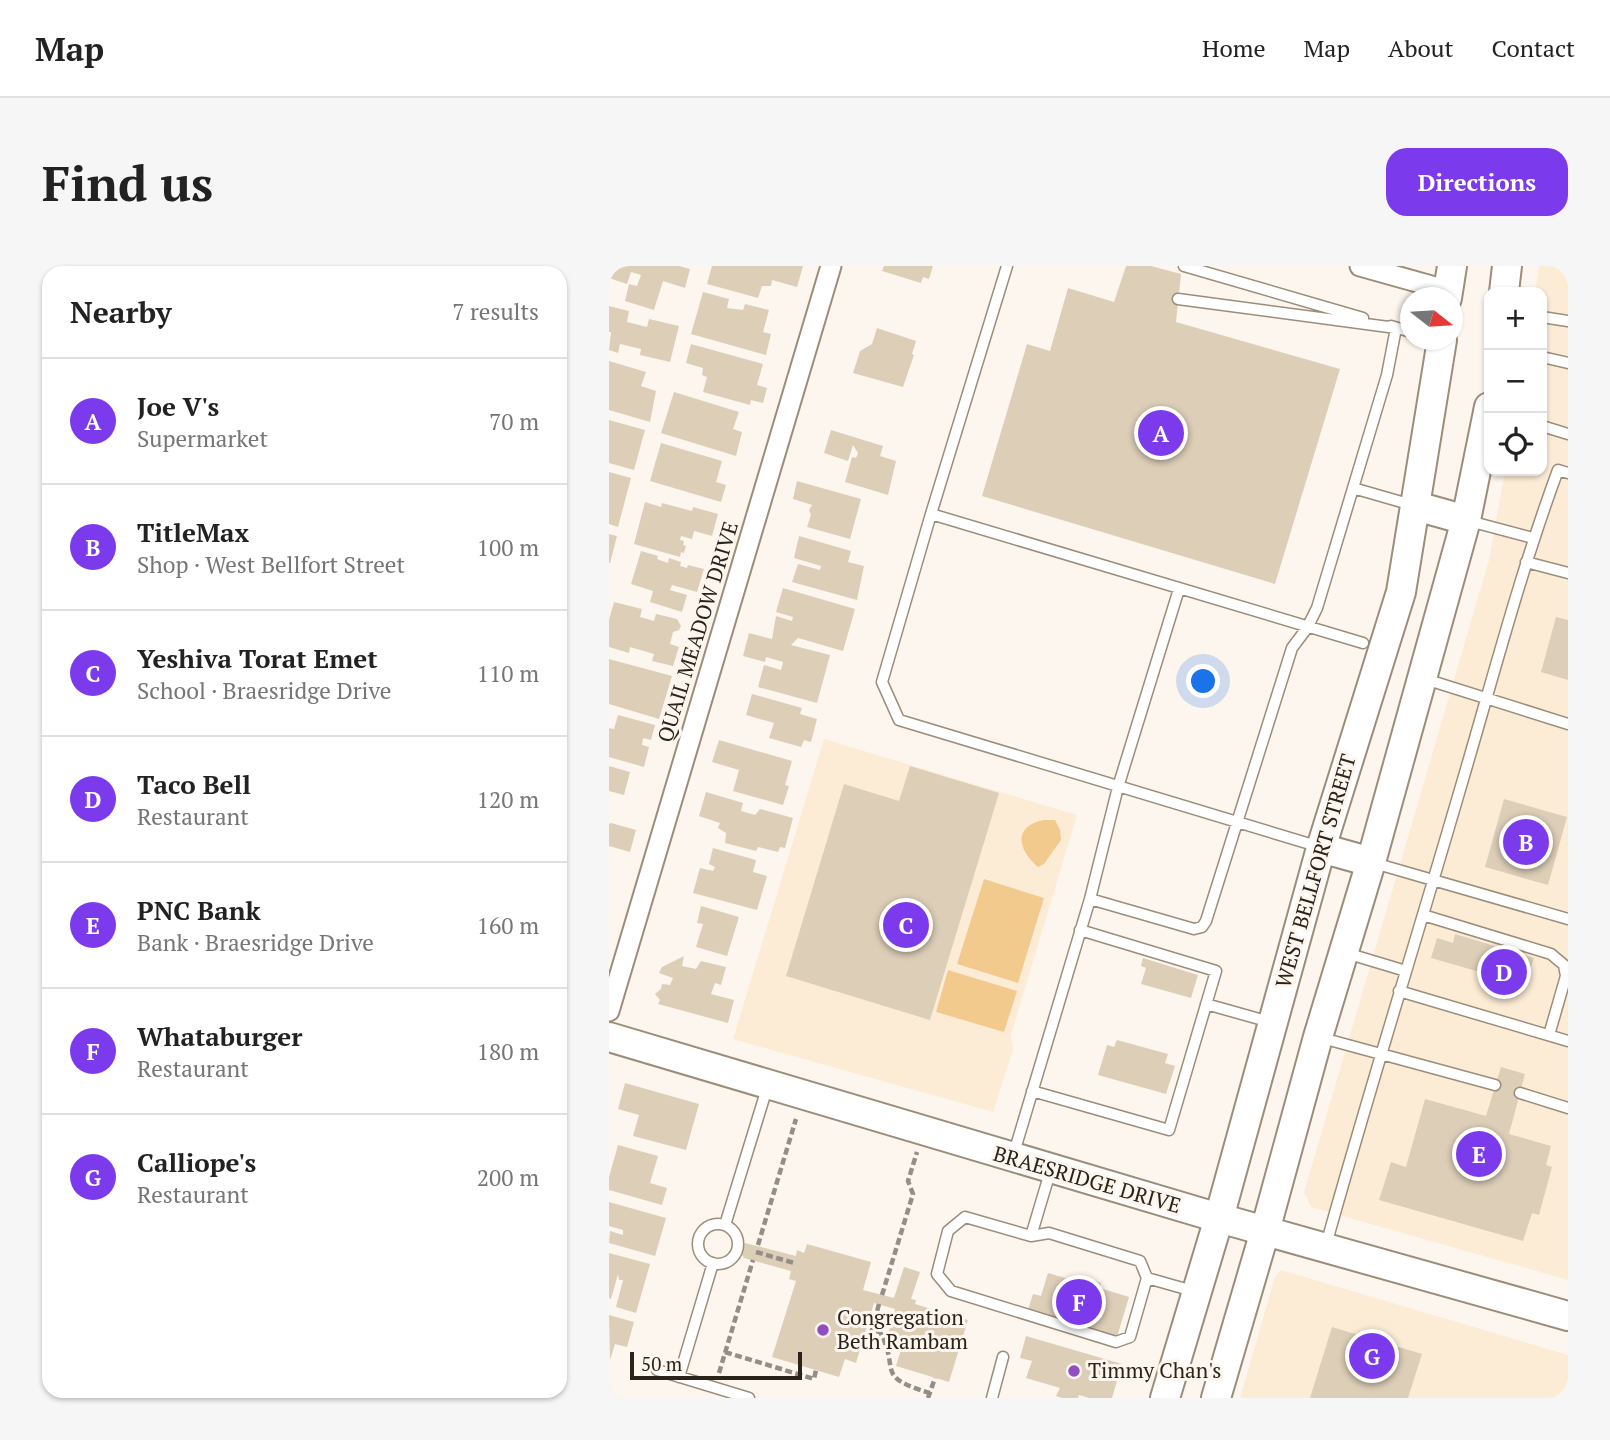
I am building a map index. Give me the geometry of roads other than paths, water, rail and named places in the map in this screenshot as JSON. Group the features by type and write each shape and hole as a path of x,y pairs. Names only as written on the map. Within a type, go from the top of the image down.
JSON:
{"main road":[{"path":"1505,287 1507,266"},
{"name":"WEST BELLFORT STREET","path":"1165,1398 1219,1218 1321,848 1401,592 1439,350"},
{"path":"1216,1398 1318,1037 1371,862 1466,520 1488,413"},
{"path":"1416,506 1466,520"},
{"path":"1321,848 1371,862"},
{"name":"BRAESRIDGE DRIVE","path":"609,1037 1325,1249 1568,1315"}],"street":[{"name":"QUAIL MEADOW DRIVE","path":"609,1011 831,266"},
{"path":"1360,266 1435,287 1449,283"}],"lane":[{"path":"1007,266 882,682 899,720 1321,848"},
{"path":"1184,266 1400,329"},
{"path":"1178,299 1396,328"},
{"path":"1547,318 1568,321"},
{"path":"1090,899 1194,929 1202,927 1206,921 1292,648 1307,628 1317,608 1387,375 1396,328"},
{"path":"1547,358 1568,363"},
{"path":"1547,428 1568,434"},
{"path":"1325,1249 1380,1052 1434,880 1533,538 1558,470 1568,473"},
{"path":"1353,488 1416,506"},
{"path":"931,514 1363,643"},
{"path":"1466,520 1533,538"},
{"path":"1526,562 1568,573"},
{"path":"1012,1158 1090,899 1118,787 1179,589"},
{"path":"1422,677 1568,724"},
{"path":"1371,862 1568,919"},
{"path":"1423,915 1551,954 1563,965 1566,976 1549,1035"},
{"path":"1032,1091 1168,1130 1216,971 1080,930"},
{"path":"1343,953 1405,971"},
{"path":"1399,991 1568,1041"},
{"path":"1206,1004 1272,1023"},
{"path":"1318,1037 1495,1085"},
{"path":"725,1225 768,1083"},
{"path":"1520,1093 1568,1108"},
{"path":"1031,1236 1051,1169"},
{"path":"965,1217 1031,1236 1049,1233 1140,1261 1147,1278 1130,1337 1116,1342 951,1291 937,1274 949,1231 965,1217"},
{"path":"713,1225 725,1225 736,1234 738,1247 732,1259 713,1263 702,1256 699,1238 702,1232 713,1225"},
{"path":"679,1377 713,1263"},
{"path":"1147,1278 1197,1292"},
{"path":"992,1398 1003,1357"},
{"path":"657,1370 749,1398"}],"place":[{"name":"Joe V's","path":"1161,433"},
{"name":"TitleMax","path":"1526,842"},
{"name":"Yeshiva Torat Emet","path":"906,925"},
{"name":"Taco Bell","path":"1504,972"},
{"name":"PNC Bank","path":"1479,1154"},
{"name":"Whataburger","path":"1079,1302"},
{"name":"Congregation Beth Rambam","path":"823,1330"},
{"name":"Calliope's","path":"1372,1356"},
{"name":"Timmy Chan's","path":"1074,1371"}]}
